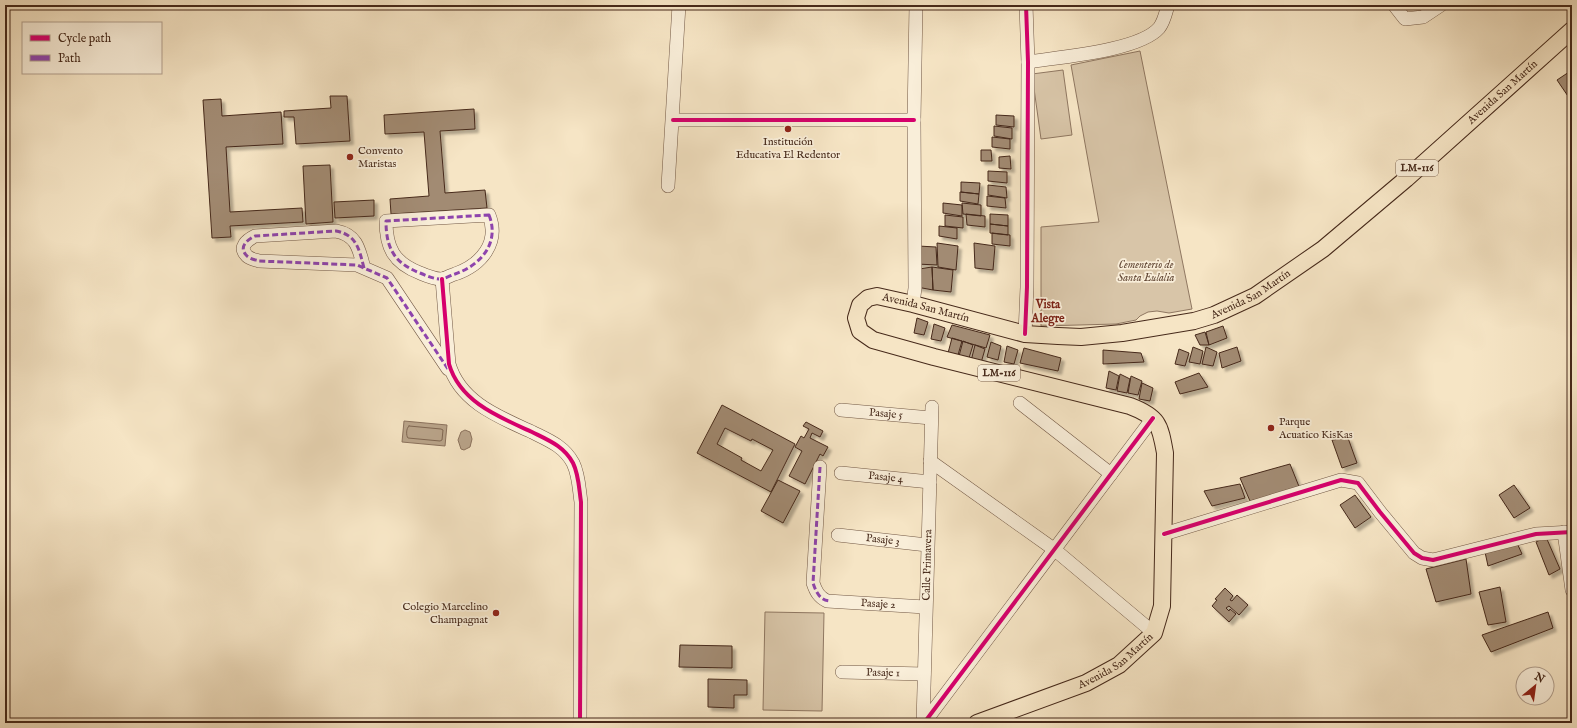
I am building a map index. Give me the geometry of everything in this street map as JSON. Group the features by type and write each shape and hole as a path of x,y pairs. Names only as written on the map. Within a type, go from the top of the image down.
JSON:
{"main road":[{"name":"Avenida San Martín","path":"977,723 1086,683 1119,665 1154,633 1162,606 1165,453 1160,429 1154,418 1142,410 1130,406 873,340 860,331 856,318 860,305 868,298 877,296 913,304 1025,334 1081,337 1122,333 1179,324 1214,315 1254,296 1324,249 1572,30"}],"street":[{"path":"668,186 679,5"},
{"path":"913,304 915,288 914,120 916,5"},
{"path":"1025,334 1027,288 1028,62 1026,5"},
{"path":"1028,62 1121,48 1145,38 1159,28 1168,5"},
{"path":"1394,5 1405,19 1423,17 1441,5"},
{"path":"673,120 914,120"},
{"path":"489,215 492,224 492,234 490,243 484,254 478,262 466,270 442,279 432,278 405,266 395,257 386,236 386,221 489,215"},
{"path":"364,268 359,248 348,235 342,232 336,231 255,236 247,240 243,245 243,250 247,256 259,261 356,265 387,278 459,386 484,409 557,444 573,462 578,477 581,502 580,723"},
{"path":"442,279 449,364 452,374"},
{"path":"1020,404 1111,474"},
{"name":"Pasaje 5","path":"841,410 932,413"},
{"name":"Calle Primavera","path":"923,723 925,607 932,413"},
{"path":"923,723 1154,418"},
{"path":"930,461 1054,550 1154,633"},
{"name":"Pasaje 2","path":"820,467 813,583 815,591 820,598 831,601 925,607"},
{"name":"Pasaje 4","path":"841,473 930,482"},
{"path":"1164,534 1341,480 1358,482 1380,512 1414,553 1422,558 1433,560 1536,534 1568,532 1572,590"},
{"name":"Pasaje 3","path":"838,535 927,545"},
{"name":"Pasaje 1","path":"842,672 924,674"}],"green space":[{"name":"Cementerio de Santa Eulalia","path":"1140,51 1192,309 1169,313 1157,311 1148,312 1136,320 1116,324 1041,326 1041,227 1099,222 1071,65"},
{"path":"1063,70 1072,135 1041,139 1032,74"},
{"path":"765,612 824,613 822,711 763,710"}],"water":[{"path":"404,421 447,425 445,446 402,442"},
{"path":"465,430 470,432 472,439 470,447 464,450 461,449 458,440 461,432"}],"building":[{"path":"1572,70 1572,102 1557,80"},
{"path":"330,96 347,96 350,141 296,144 294,117 284,117 284,111 331,108"},
{"path":"221,99 222,116 281,112 283,144 226,147 230,212 302,208 303,222 230,226 231,237 212,238 203,100"},
{"path":"474,109 475,129 440,131 445,193 485,190 487,208 391,214 390,199 429,196 424,132 385,134 384,115"},
{"path":"996,115 1014,116 1014,127 996,125"},
{"path":"994,126 1012,128 1012,139 994,136"},
{"path":"992,137 1010,139 1010,149 992,147"},
{"path":"981,150 991,150 992,161 981,161"},
{"path":"1010,156 1011,169 999,168 999,157"},
{"path":"330,165 333,222 306,224 303,166"},
{"path":"988,171 1007,172 1007,183 988,181"},
{"path":"961,182 980,183 979,194 961,192"},
{"path":"988,185 1006,187 1007,198 988,195"},
{"path":"960,192 979,194 978,204 960,201"},
{"path":"987,196 1005,198 1006,208 987,206"},
{"path":"374,200 374,216 335,218 334,202"},
{"path":"943,203 962,205 962,216 943,213"},
{"path":"962,203 981,205 981,216 963,214"},
{"path":"966,214 985,216 985,227 967,225"},
{"path":"990,214 1008,215 1008,226 990,224"},
{"path":"945,215 963,217 963,228 945,226"},
{"path":"990,224 1008,226 1008,235 990,233"},
{"path":"939,226 957,228 957,239 939,236"},
{"path":"992,233 1010,235 1010,246 992,244"},
{"path":"937,243 958,246 956,270 938,267"},
{"path":"974,243 995,246 993,270 975,268"},
{"path":"918,246 936,247 937,265 917,264"},
{"path":"932,267 933,290 917,287 919,269"},
{"path":"932,267 953,270 951,292 933,290"},
{"path":"917,318 928,322 924,335 914,333"},
{"path":"934,324 945,328 941,341 931,339"},
{"path":"952,325 990,335 986,348 947,337"},
{"path":"1223,326 1227,338 1209,345 1206,332"},
{"path":"1205,332 1209,345 1200,345 1195,335"},
{"path":"952,338 962,341 958,355 948,353"},
{"path":"963,341 973,345 969,358 959,356"},
{"path":"991,342 1001,346 998,360 987,357"},
{"path":"975,345 985,349 981,363 971,361"},
{"path":"1007,346 1018,350 1014,364 1004,362"},
{"path":"1193,347 1203,351 1200,364 1189,362"},
{"path":"1206,347 1217,352 1213,366 1202,364"},
{"path":"1237,347 1241,361 1222,368 1219,353"},
{"path":"1024,348 1061,358 1058,371 1020,363"},
{"path":"1179,349 1189,353 1185,366 1175,364"},
{"path":"1103,350 1141,353 1144,362 1103,364"},
{"path":"1109,371 1119,376 1116,390 1106,388"},
{"path":"1199,373 1208,387 1180,394 1175,382"},
{"path":"1120,374 1130,379 1127,393 1117,391"},
{"path":"1131,376 1142,381 1138,395 1128,393"},
{"path":"1142,383 1153,388 1150,401 1139,399"},
{"path":"722,405 795,444 771,492 697,453","holes":["725,428 751,441 752,439 773,450 761,471 717,444"]},
{"path":"806,422 823,431 820,437 812,433 810,438 828,447 823,456 820,454 805,484 789,476 802,451 795,447 801,436 804,438 809,429 803,426"},
{"path":"1348,438 1357,463 1342,468 1332,440"},
{"path":"1290,464 1300,489 1250,501 1240,478"},
{"path":"778,480 800,491 783,523 761,511"},
{"path":"1240,484 1245,498 1212,506 1204,491"},
{"path":"1514,485 1530,508 1514,518 1499,495"},
{"path":"1355,495 1371,517 1355,528 1340,505"},
{"path":"1546,537 1560,569 1549,575 1536,542"},
{"path":"1517,543 1522,554 1488,566 1485,552"},
{"path":"1466,559 1471,594 1436,602 1426,569"},
{"path":"1500,587 1506,622 1488,625 1479,592"},
{"path":"1225,588 1233,596 1230,600 1232,601 1237,595 1248,605 1239,615 1229,606 1226,608 1229,611 1230,609 1236,614 1229,622 1212,606 1217,600 1215,599"},
{"path":"1548,612 1553,628 1491,652 1482,635"},
{"path":"680,645 732,646 732,668 679,667"},
{"path":"708,679 747,680 747,695 734,695 734,708 708,707"}],"marked path":[{"path":"489,215 492,225 492,235 486,252 473,265 443,279 428,276 411,269 398,259 390,247 386,231 386,221 489,215"},
{"path":"364,268 353,239 336,231 255,236 243,247 244,253 247,256 251,259 259,261 357,265 387,278 448,369"},
{"path":"820,467 813,583 821,598 831,601"}],"cycle path":[{"path":"1025,334 1027,287 1028,62 1026,5"},
{"path":"673,120 914,120"},
{"path":"442,279 449,364 454,377 462,389 482,407 555,444 569,457 576,472 581,502 580,723"},
{"path":"924,723 1153,418"},
{"path":"1164,534 1341,480 1358,483 1414,553 1422,558 1433,560 1536,534 1572,532"}],"place":[{"name":"Institución Educativa El Redentor","path":"788,129"},
{"name":"Convento Maristas","path":"350,157"},
{"name":"Parque Acuatico KisKas","path":"1271,428"},
{"name":"Colegio Marcelino Champagnat","path":"496,613"}],"district":[{"name":"Vista Alegre","path":"1048,311"}]}
